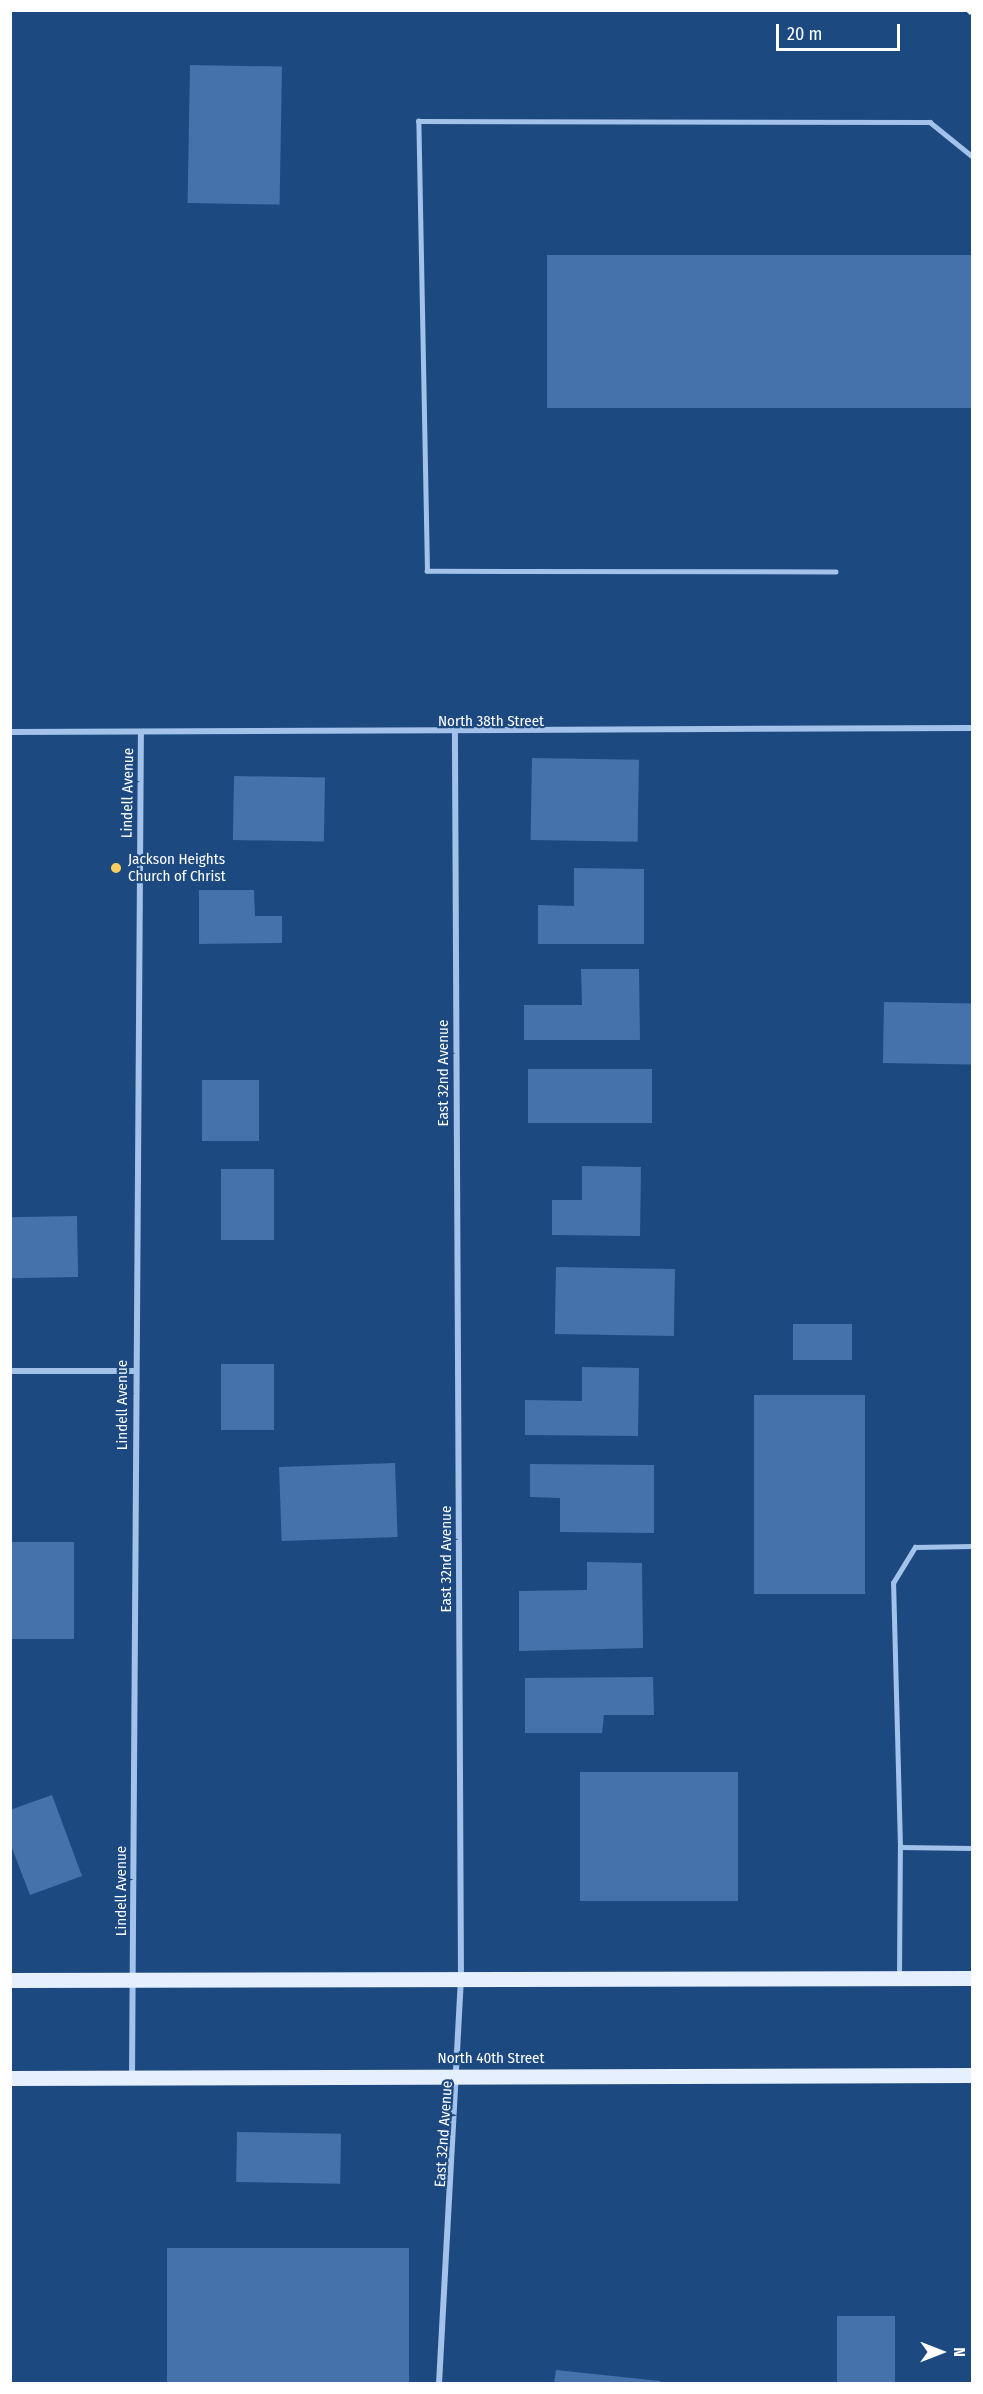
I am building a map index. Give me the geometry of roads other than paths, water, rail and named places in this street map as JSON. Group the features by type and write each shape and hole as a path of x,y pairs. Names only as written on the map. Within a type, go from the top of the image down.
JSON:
{"main road":[{"path":"10,1980 972,1978"},
{"name":"North 40th Street","path":"10,2079 972,2075"}],"street":[{"name":"North 38th Street","path":"10,732 455,734 972,729"},
{"name":"Lindell Avenue","path":"132,2078 141,732"},
{"name":"East 32nd Avenue","path":"439,2384 460,2078 461,1979 455,734"},
{"path":"10,1371 135,1371"}],"lane":[{"path":"837,572 427,571 418,121 930,122 972,156"},
{"path":"899,1978 900,1847 893,1583 915,1547 972,1546"},
{"path":"900,1847 972,1848"}],"railway":[{"path":"969,10 972,13"}],"place":[{"name":"Jackson Heights Church of Christ","path":"116,868"}]}
